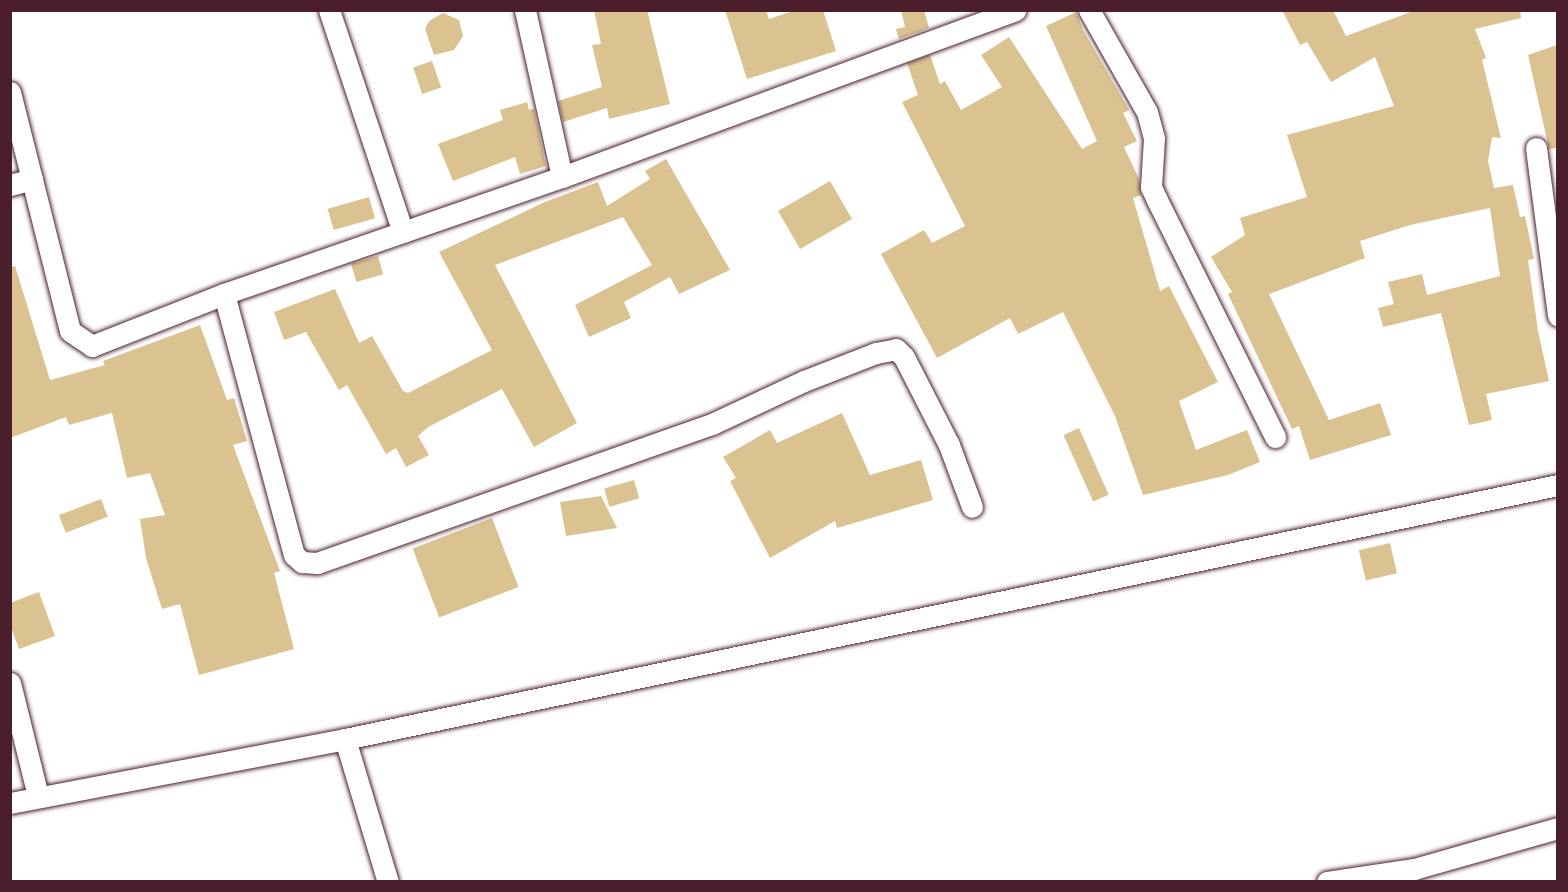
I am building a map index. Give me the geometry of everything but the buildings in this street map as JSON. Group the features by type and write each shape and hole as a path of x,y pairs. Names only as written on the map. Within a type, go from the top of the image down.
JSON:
{"street":[{"path":"329,10 403,232"},
{"path":"525,10 562,177"},
{"path":"10,93 70,331 80,340 92,346 224,294 562,177 1015,10"},
{"path":"1089,10 1147,112 1154,138 1151,187 1275,437"},
{"path":"1536,148 1557,316"},
{"path":"10,185 32,179"},
{"path":"224,294 294,555 302,562 317,563 712,424 804,381 876,352 896,349 904,357 949,445 972,507"},
{"path":"10,803 345,739 1557,485"},
{"path":"10,683 16,735 38,796"},
{"path":"345,739 388,882"},
{"path":"1327,882 1416,875 1557,828"}]}
